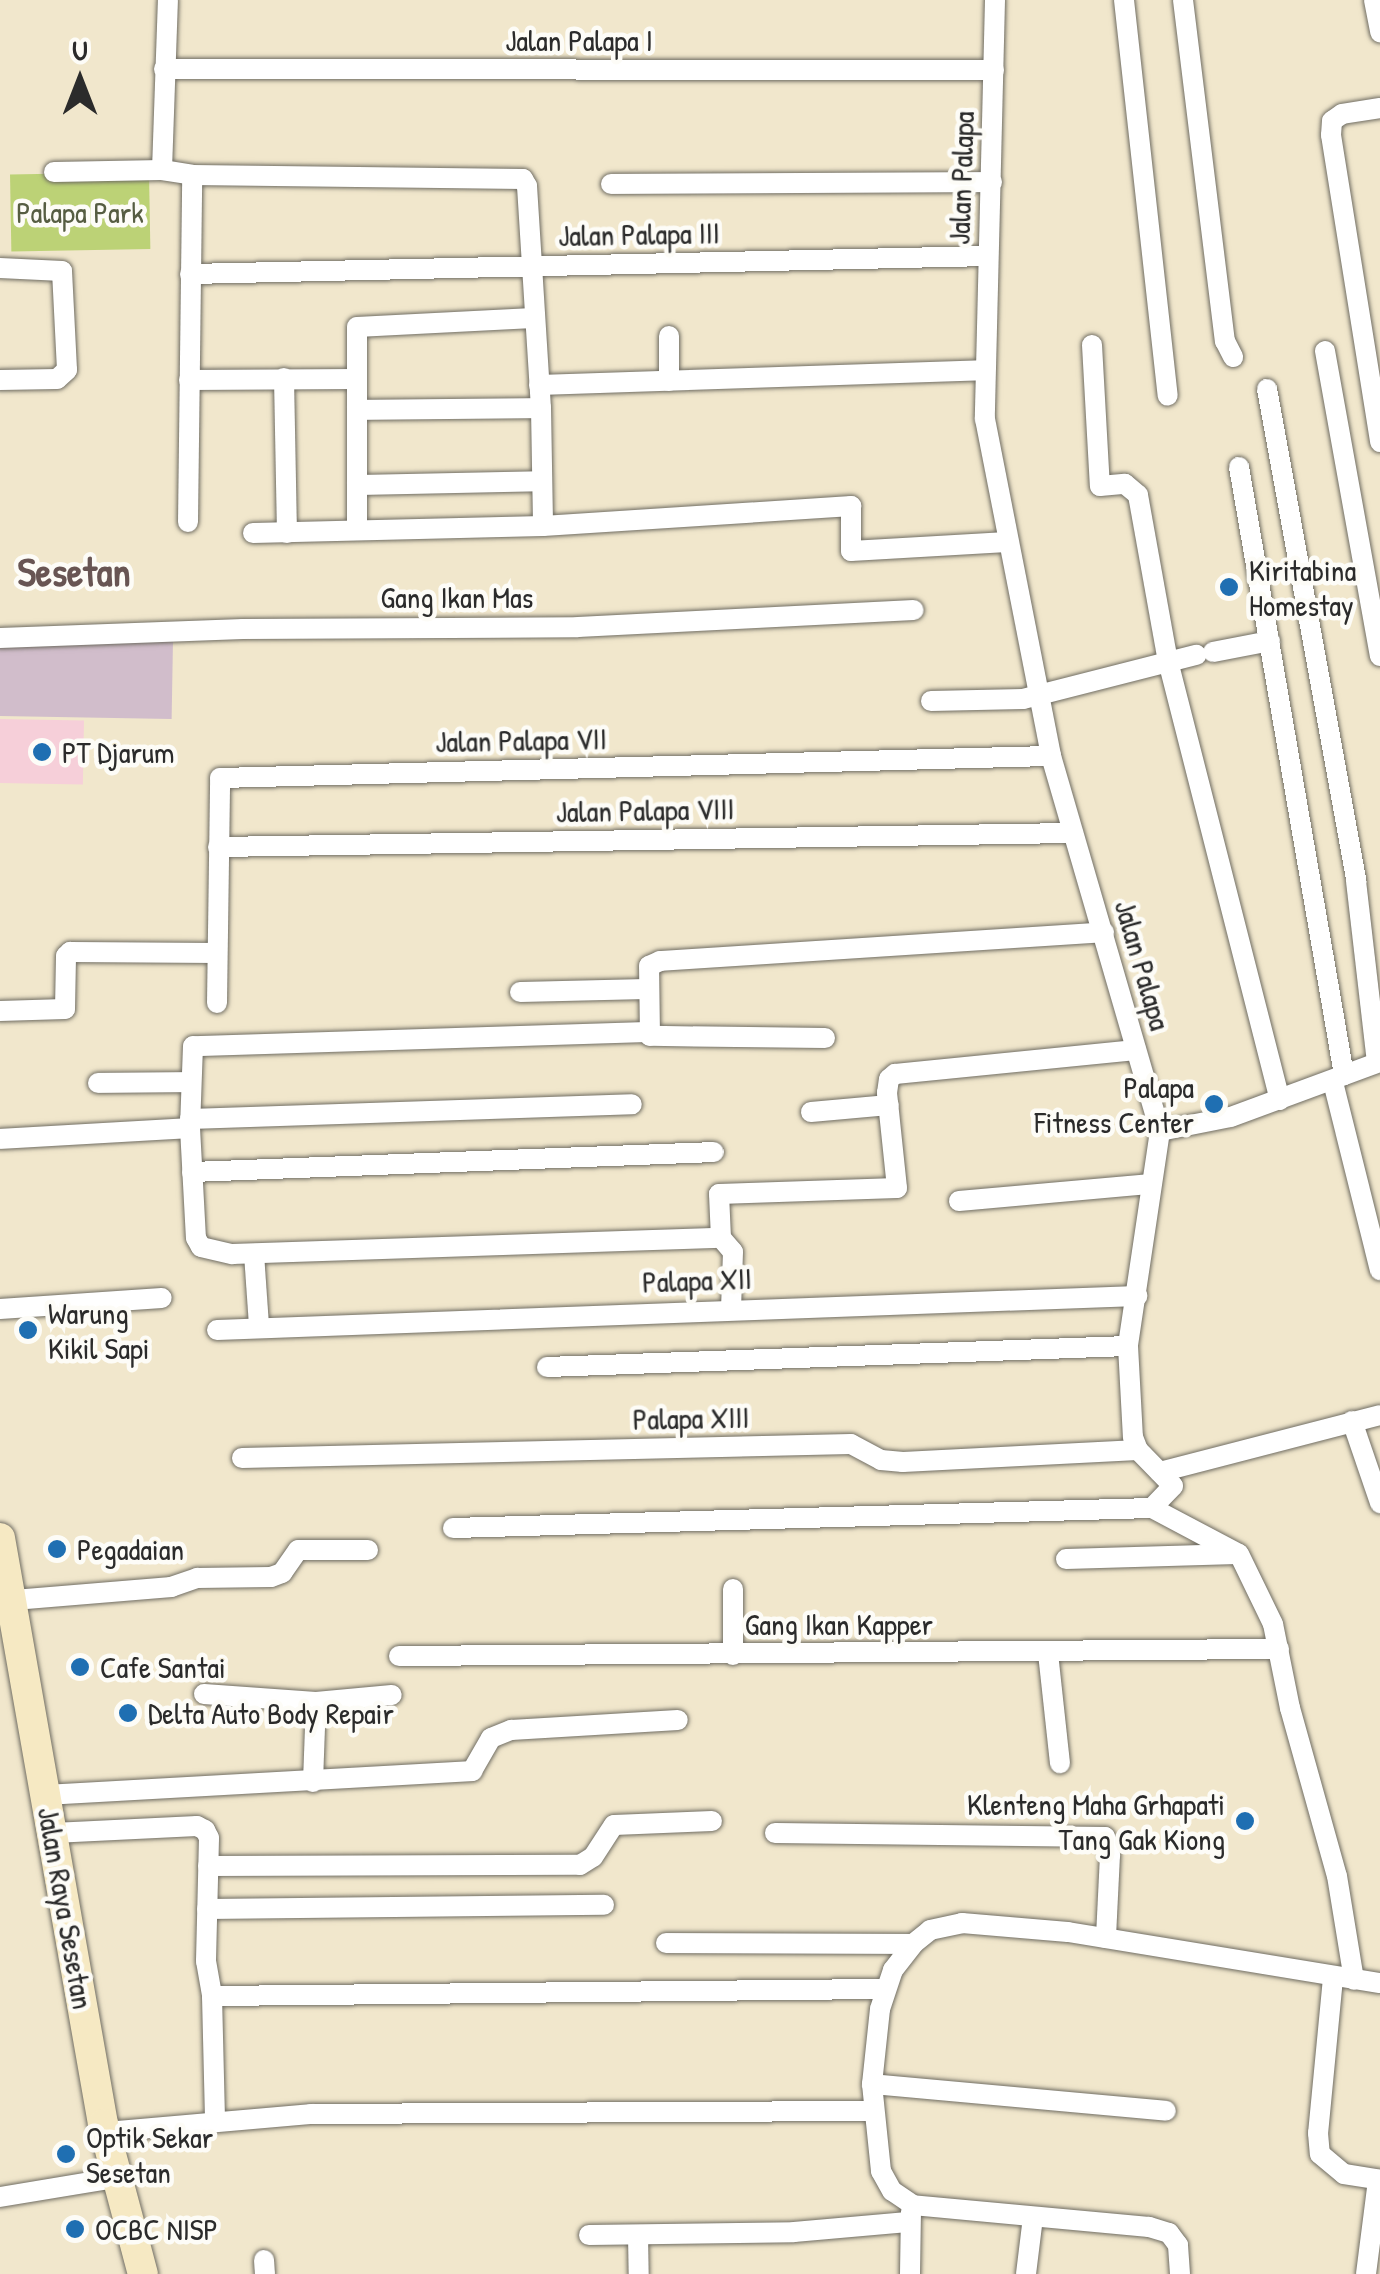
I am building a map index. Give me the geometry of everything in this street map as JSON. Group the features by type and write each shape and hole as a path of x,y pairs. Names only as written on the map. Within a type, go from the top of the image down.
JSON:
{"main road":[{"name":"Jalan Raya Sesetan","path":"0,1538 105,2132 143,2274"}],"street":[{"path":"162,170 168,0"},
{"name":"Jalan Palapa","path":"995,0 983,370 985,419 1050,756 1160,1131 1128,1346 1138,1450"},
{"path":"1124,0 1168,396"},
{"path":"1183,0 1225,341 1233,356"},
{"path":"1374,0 1380,32"},
{"name":"Jalan Palapa I","path":"164,69 994,70"},
{"path":"1380,108 1342,114 1332,121 1333,152 1380,442"},
{"name":"Jalan Palapa III","path":"54,172 162,170 192,175 517,177 527,186 531,267 988,256"},
{"path":"188,522 192,175"},
{"path":"611,184 992,182"},
{"path":"190,274 531,267 544,526"},
{"path":"0,268 62,271 67,370 57,379 0,380"},
{"path":"358,530 355,332 361,324 534,318"},
{"path":"669,336 669,381"},
{"path":"1092,345 1100,486 1126,484 1138,495 1168,661 1280,1100"},
{"path":"1325,351 1380,656"},
{"path":"539,385 983,370"},
{"path":"284,378 287,532"},
{"path":"189,380 357,379"},
{"path":"1160,1131 1231,1117 1378,1062 1356,881 1267,389"},
{"path":"358,410 541,408"},
{"path":"1239,467 1339,1078 1380,1270"},
{"path":"357,485 542,482"},
{"path":"253,533 544,526 851,506 851,551 1006,542"},
{"name":"Gang Ikan Mas","path":"0,638 242,629 578,626 914,610"},
{"path":"931,701 1011,700 1168,661 1270,641"},
{"name":"Jalan Palapa VII","path":"217,1003 217,786 224,776 1050,756"},
{"name":"Jalan Palapa VIII","path":"218,847 1073,834"},
{"path":"650,1034 649,966 660,961 1104,932"},
{"path":"0,1011 65,1009 68,952 217,952"},
{"path":"520,992 647,989"},
{"path":"721,1238 254,1254 201,1247 196,1238 192,1172 190,1051 198,1045 650,1034 825,1038"},
{"path":"732,1309 733,1252 721,1238 719,1194 897,1188 887,1082 895,1074 1136,1050"},
{"path":"98,1083 189,1082"},
{"path":"0,1139 190,1124 632,1104"},
{"path":"811,1112 888,1104"},
{"path":"192,1172 714,1152"},
{"path":"959,1201 1151,1184"},
{"path":"254,1254 258,1325"},
{"name":"Palapa XII","path":"217,1330 258,1325 1137,1296"},
{"path":"0,1308 162,1298"},
{"path":"547,1367 1128,1346"},
{"path":"1160,1472 1380,1414"},
{"path":"1352,1420 1380,1503"},
{"name":"Palapa XIII","path":"242,1458 851,1444 881,1460 903,1462 1138,1450"},
{"path":"1138,1450 1173,1486 1152,1508"},
{"path":"454,1528 1152,1508 1239,1554 1273,1624 1294,1722 1337,1876 1354,1980"},
{"path":"14,1600 154,1589 197,1578 271,1577 282,1573 298,1550 368,1550"},
{"path":"1066,1559 1239,1554"},
{"path":"733,1588 733,1655"},
{"name":"Gang Ikan Kapper","path":"399,1656 1279,1649"},
{"path":"1048,1653 1060,1763"},
{"path":"204,1694 316,1702 392,1695"},
{"path":"313,1782 316,1702"},
{"path":"46,1795 472,1770 492,1738 527,1727 678,1720"},
{"path":"208,1866 580,1865 593,1857 614,1826 712,1821"},
{"path":"53,1833 197,1826 209,1838 206,1961 212,1996 215,2120"},
{"path":"775,1833 1098,1835 1109,1844 1110,1855 1106,1938"},
{"path":"208,1909 604,1905"},
{"path":"910,2274 910,2214 881,2171 872,2084 884,1989 913,1944 942,1924 962,1922 1106,1938 1380,1983"},
{"path":"666,1943 913,1944"},
{"path":"1332,1978 1318,2133 1320,2154 1344,2174 1379,2180 1374,2251 1366,2274"},
{"path":"212,1996 884,1989"},
{"path":"872,2084 1166,2111"},
{"path":"105,2132 311,2114 873,2111"},
{"path":"0,2197 115,2178"},
{"path":"589,2235 794,2232 910,2214 1033,2217 1137,2225 1170,2233 1178,2246 1180,2274"},
{"path":"1026,2274 1033,2217"},
{"path":"638,2235 639,2274"}],"shaded area":[{"path":"0,637 173,640 172,719 0,716"},
{"name":"PT Djarum","path":"0,719 84,720 83,784 0,783"}],"green space":[{"name":"Palapa Park","path":"149,172 150,249 11,251 10,174"}],"place":[{"name":"Kiritabina Homestay","path":"1229,587"},
{"name":"PT Djarum","path":"42,752"},
{"name":"Palapa Fitness Center","path":"1214,1104"},
{"name":"Warung Kikil Sapi","path":"28,1330"},
{"name":"Pegadaian","path":"57,1549"},
{"name":"Cafe Santai","path":"80,1667"},
{"name":"Delta Auto Body Repair","path":"128,1713"},
{"name":"Klenteng Maha Grhapati Tang Gak Kiong","path":"1245,1821"},
{"name":"Optik Sekar Sesetan","path":"66,2154"},
{"name":"OCBC NISP","path":"75,2229"}],"district":[{"name":"Sesetan","path":"74,571"}]}
